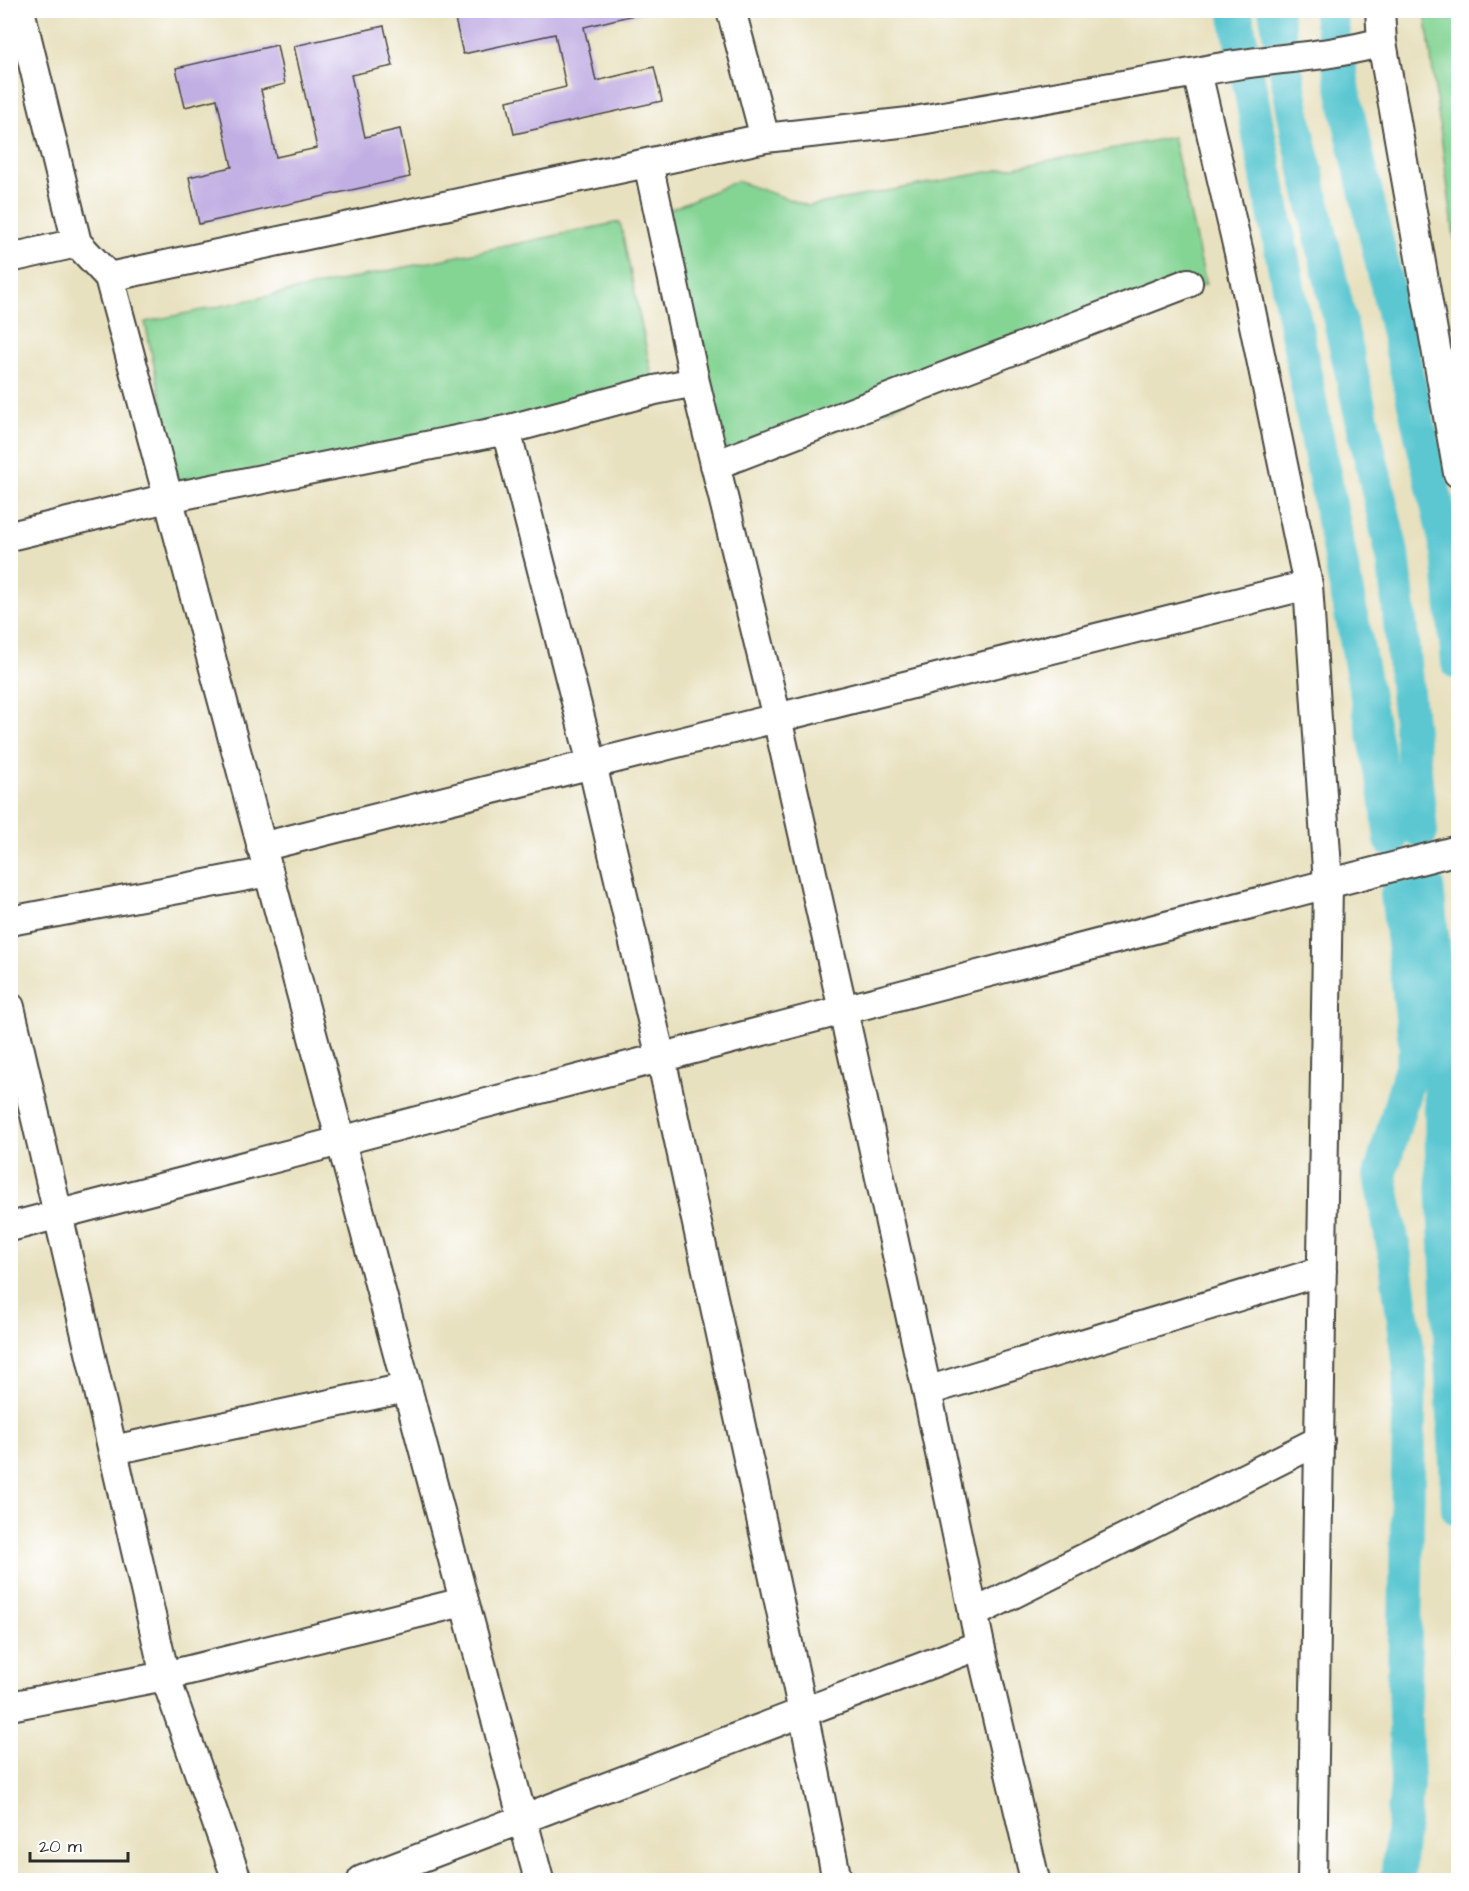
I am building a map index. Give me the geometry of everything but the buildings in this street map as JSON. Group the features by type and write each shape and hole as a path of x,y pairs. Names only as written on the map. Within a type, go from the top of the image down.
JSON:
{"street":[{"path":"20,10 77,243 109,277 539,1881"},
{"path":"731,10 765,138"},
{"path":"1380,10 1370,45 1458,473"},
{"path":"109,277 765,138 909,122 1211,69 1370,45"},
{"path":"1211,69 1239,253 1308,585 1328,884 1312,1881"},
{"path":"648,163 695,382 777,718 843,1010 927,1391 973,1614 1035,1881"},
{"path":"10,258 77,243"},
{"path":"715,465 1188,283"},
{"path":"10,536 168,498 506,430 655,390 695,382"},
{"path":"506,430 591,764 661,1058 803,1712 837,1881"},
{"path":"10,921 265,860 591,764 1308,585"},
{"path":"10,1227 1458,850"},
{"path":"10,1007 165,1676 237,1881"},
{"path":"927,1391 1322,1271"},
{"path":"113,1450 406,1388"},
{"path":"973,1614 1320,1440"},
{"path":"10,1706 165,1676 463,1602"},
{"path":"362,1881 980,1645"}],"green space":[{"path":"1425,11 1458,11 1458,267"},
{"path":"1173,137 1206,284 731,471 666,211 737,181 808,206"},
{"path":"620,222 655,390 180,490 145,322"}],"waterway":[{"path":"1235,10 1386,796 1391,840"},
{"path":"1275,10 1297,130 1394,562 1421,832"},
{"path":"1329,10 1349,119 1448,553 1458,663"},
{"path":"1427,886 1438,993 1442,1159 1458,1509"},
{"path":"1397,894 1416,1050 1380,1176 1395,1256 1410,1368 1404,1686 1407,1785 1397,1880"}]}
